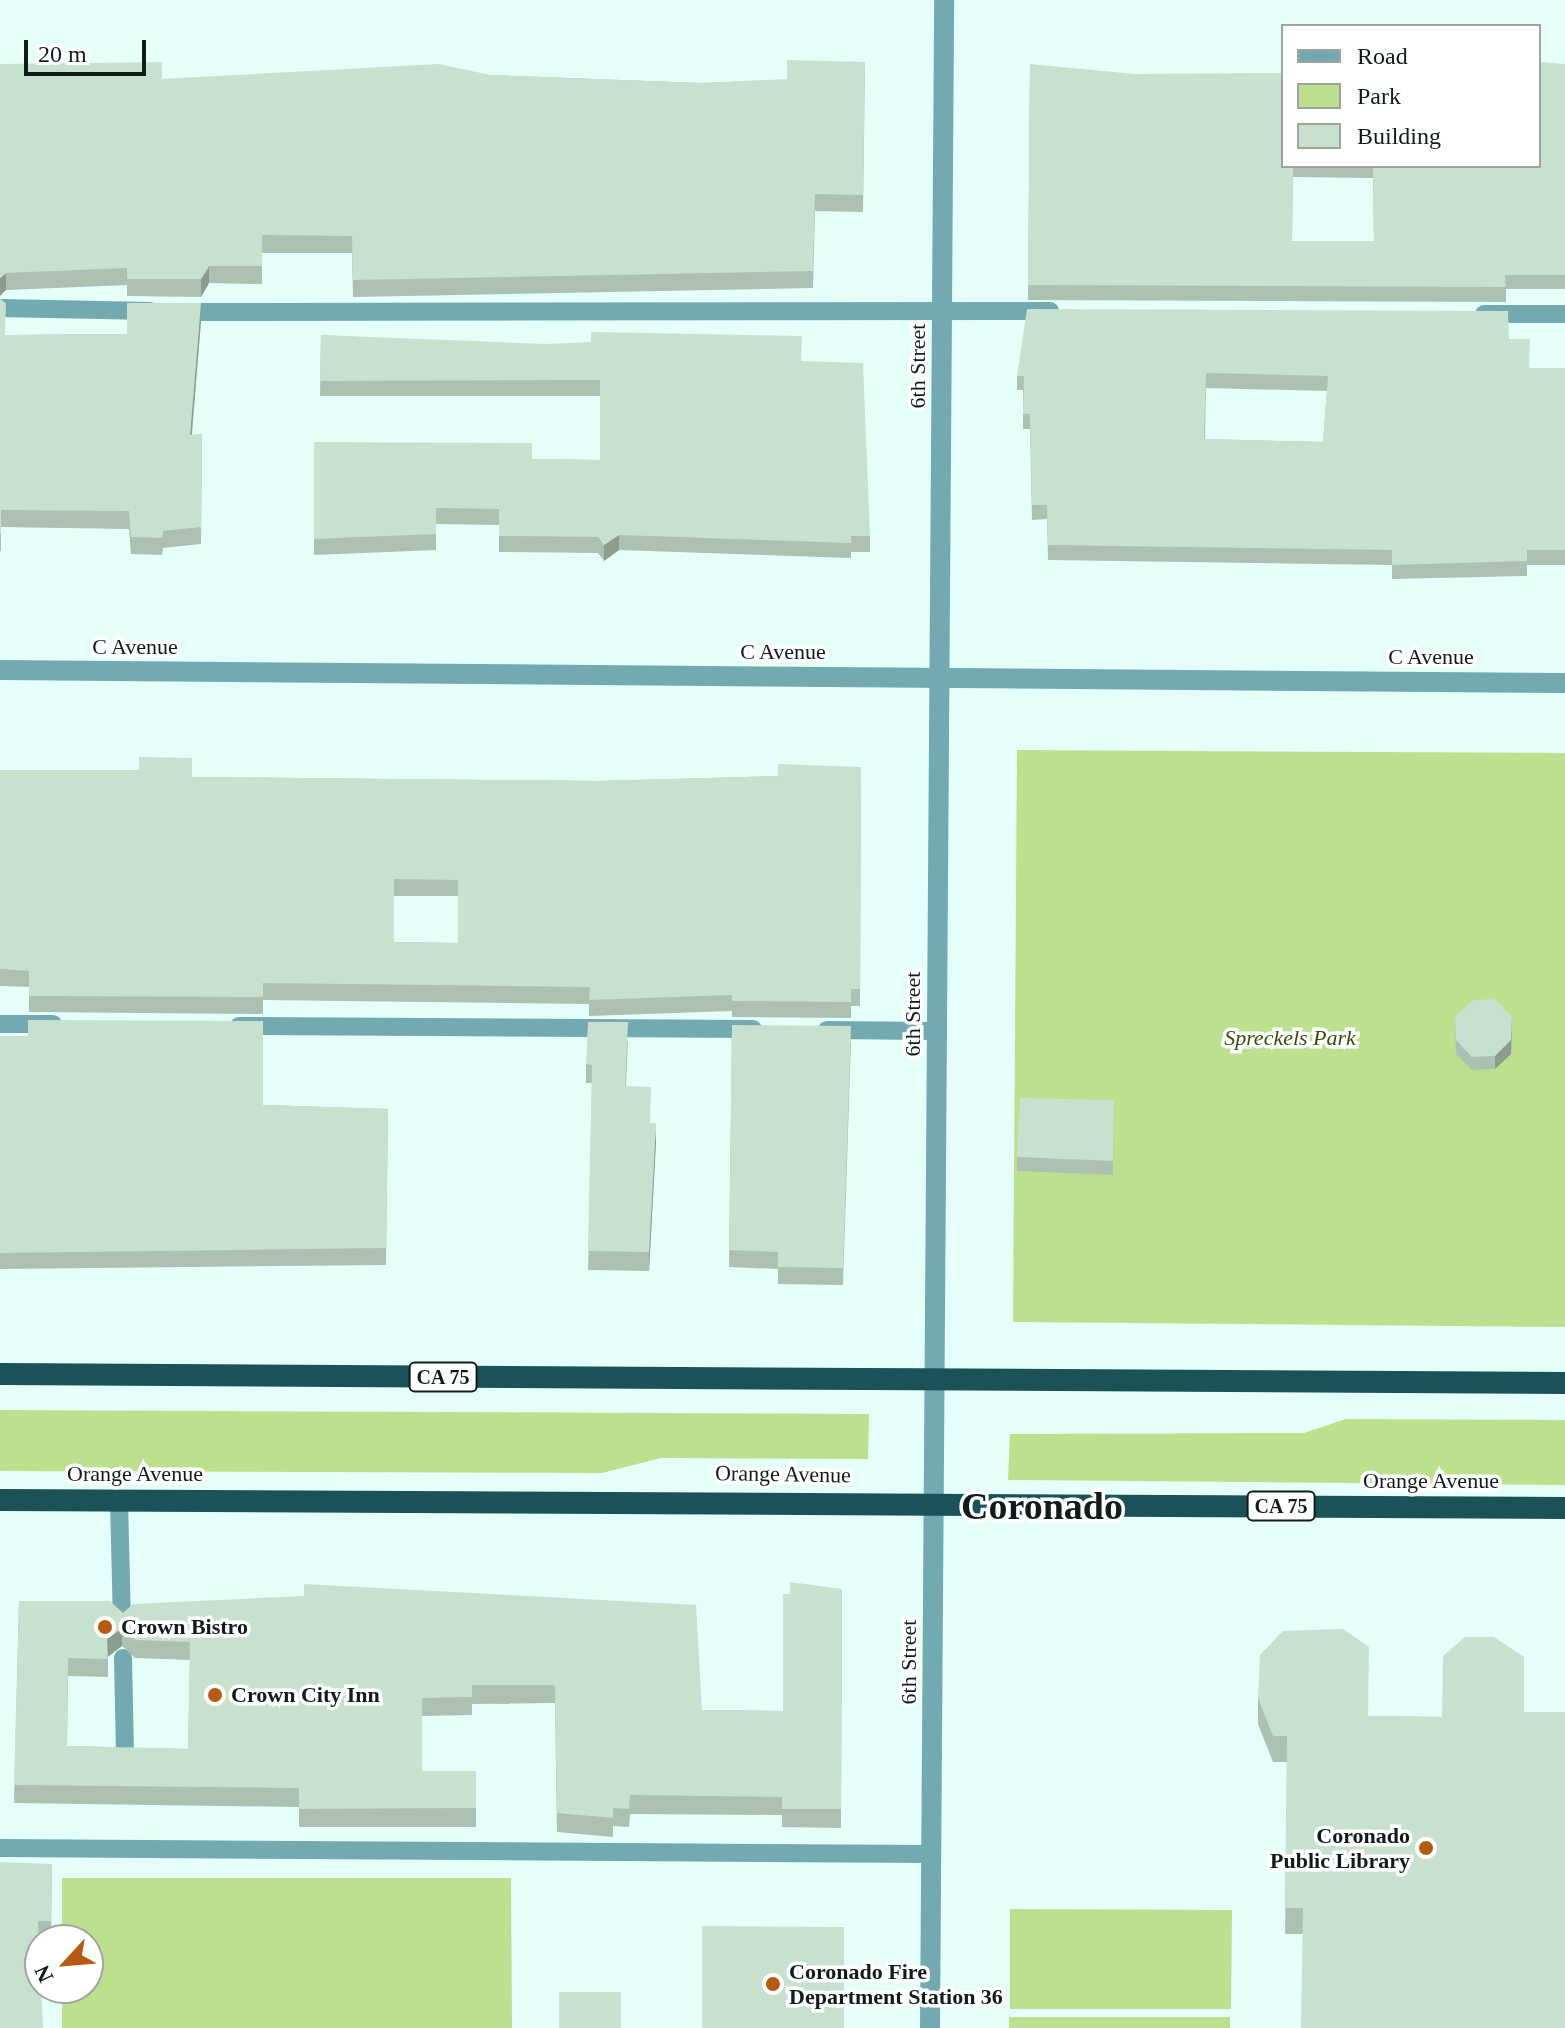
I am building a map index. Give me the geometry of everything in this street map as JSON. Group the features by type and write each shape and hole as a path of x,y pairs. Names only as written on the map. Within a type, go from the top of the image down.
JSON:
{"highway":[{"name":"CA 75","path":"0,1374 1565,1383"},
{"name":"Orange Avenue","path":"0,1500 1565,1508"}],"street":[{"name":"6th Street","path":"930,2028 944,0"},
{"name":"C Avenue","path":"0,670 1565,683"}],"lane":[{"path":"0,308 346,315 1077,311"},
{"path":"1466,314 1565,314"},
{"path":"0,1024 79,1025"},
{"path":"222,1026 778,1030"},
{"path":"810,1030 937,1031"},
{"path":"119,1500 122,1619"},
{"path":"123,1658 125,1754"},
{"path":"0,1848 931,1854"}],"green space":[{"name":"Spreckels Park","path":"1017,750 1565,753 1565,1327 1013,1322"},
{"path":"0,1410 869,1414 868,1459 661,1458 602,1473 0,1471"},
{"path":"1346,1419 1565,1420 1565,1485 1008,1480 1010,1434 1304,1433"},
{"path":"62,1878 511,1878 512,2028 62,2028 62,2004 104,2004 104,1924 62,1924"},
{"path":"1010,1909 1232,1910 1231,2009 1010,2009"},
{"path":"1009,2017 1230,2017 1230,2028 1009,2028"}],"building":[{"path":"787,60 865,62 863,195 815,194 813,271 353,280 352,236 262,235 262,266 209,266 201,279 127,279 127,268 6,273 0,278 0,64 162,62 162,79 438,64 491,75 701,83 787,79"},
{"path":"1541,62 1565,64 1565,275 1505,275 1506,287 1028,285 1030,64 1134,74 1281,73 1281,168 1293,168 1292,241 1374,241 1373,168 1541,168"},
{"path":"0,299 6,303 5,335 127,334 127,303 201,303 190,435 202,434 201,527 163,531 162,538 131,537 129,511 1,510 0,534"},
{"path":"1027,309 1508,311 1509,339 1530,339 1529,368 1565,368 1565,550 1527,550 1527,561 1392,565 1392,550 1048,545 1047,505 1032,505 1030,414 1023,414 1024,376 1017,376","holes":["1206,373 1328,376 1323,442 1204,439"]},
{"path":"591,332 802,336 801,361 863,363 870,536 851,536 851,543 619,535 604,545 598,537 499,536 499,509 436,508 436,534 314,539 314,442 532,443 532,459 600,460 600,380 320,381 321,335 545,344 591,342"},
{"path":"139,757 192,758 192,777 597,781 778,776 778,764 861,767 860,989 851,989 851,1002 732,1001 732,995 589,1000 590,987 263,983 263,997 29,996 29,971 0,969 0,770 139,770","holes":["394,879 458,880 458,943 394,942"]},
{"path":"1495,999 1512,1017 1511,1040 1495,1056 1472,1057 1456,1040 1455,1017 1473,1000"},
{"path":"28,1020 263,1021 263,1105 388,1109 386,1248 0,1253 0,1036 28,1036"},
{"path":"588,1022 628,1022 625,1086 651,1087 650,1123 656,1123 649,1252 588,1251 592,1065 586,1064"},
{"path":"732,1025 851,1026 843,1268 778,1267 778,1252 729,1250"},
{"path":"1020,1098 1114,1100 1113,1161 1017,1157"},
{"path":"790,1582 842,1589 841,1809 782,1809 782,1797 630,1795 629,1809 613,1808 613,1818 557,1813 555,1685 472,1685 472,1697 422,1698 422,1771 476,1771 476,1808 299,1809 299,1788 14,1785 19,1601 110,1601 123,1613 133,1604 304,1596 304,1584 696,1605 702,1710 783,1711 783,1594 790,1594","holes":["122,1628 135,1640 190,1642 188,1749 67,1746 68,1658 108,1659 107,1639"]},
{"name":"Coronado Public Library","path":"1343,1629 1369,1647 1368,1716 1442,1717 1443,1656 1465,1637 1494,1637 1524,1657 1524,1712 1565,1712 1565,2028 1301,2028 1303,1908 1285,1908 1287,1736 1273,1736 1258,1698 1260,1655 1283,1631"},
{"path":"0,1862 52,1864 51,1921 24,1924 24,2004 42,2004 43,2028 0,2028"},
{"name":"Coronado Fire Department Station 36","path":"702,1926 844,1927 844,2028 702,2028"},
{"path":"559,1992 621,1992 621,2028 559,2028"}],"place":[{"name":"Crown Bistro","path":"105,1627"},
{"name":"Crown City Inn","path":"215,1695"},
{"name":"Coronado Public Library","path":"1426,1848"},
{"name":"Coronado Fire Department Station 36","path":"773,1984"}],"district":[{"name":"Coronado","path":"1042,1507"}]}
